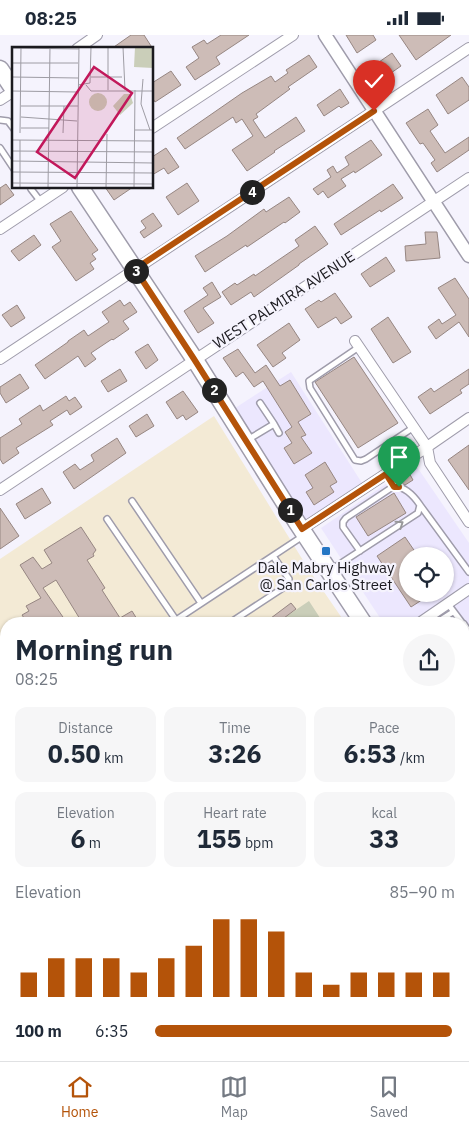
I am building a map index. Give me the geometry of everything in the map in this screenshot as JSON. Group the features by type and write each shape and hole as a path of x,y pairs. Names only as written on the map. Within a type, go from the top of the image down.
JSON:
{"main road":[{"path":"0,69 12,87"},
{"path":"81,189 194,359 303,532 359,617"}],"street":[{"path":"80,47 97,35"},
{"path":"154,127 293,35"},
{"path":"325,35 469,256"},
{"path":"0,359 469,48"},
{"path":"0,100 12,91"},
{"name":"WEST PALMIRA AVENUE","path":"0,490 194,359 469,178"},
{"path":"0,229 60,189"},
{"path":"357,344 427,447 430,463 469,522"},
{"path":"303,532 469,418"},
{"path":"432,617 450,608 469,589"}],"lane":[{"path":"0,120 8,121 12,126"},
{"path":"0,148 12,166"},
{"path":"32,189 41,202"},
{"path":"357,344 309,381 310,388 355,460 361,461 366,459 414,427"},
{"path":"260,403 279,433"},
{"path":"246,441 274,424"},
{"path":"386,474 394,487"},
{"path":"360,551 343,527 343,522 394,487 399,487 411,494 420,505 469,573"},
{"path":"132,501 200,603"},
{"path":"329,571 418,513 420,505"},
{"path":"107,519 174,617"},
{"path":"180,617 273,556 303,532"},
{"path":"239,617 286,586 289,579 273,556"},
{"path":"441,617 450,608 458,617"}],"shaded area":[{"path":"291,372 362,483 303,522 232,410"},
{"path":"214,416 309,570 341,617 0,617 0,559"},
{"path":"415,464 469,543 469,617 379,617 321,528"}],"green space":[{"path":"309,601 319,617 285,617"}],"building":[{"path":"131,35 144,35 152,47 114,47"},
{"path":"221,35 249,35 216,57 220,64 195,80 186,67 199,58 192,47 204,40 207,44"},
{"path":"346,35 373,35 376,40 357,53"},
{"path":"399,35 451,35 416,60"},
{"path":"392,53 401,66 381,80 377,73 383,69 379,62"},
{"path":"309,55 317,67 288,87 290,89 256,114 258,117 253,120 265,138 296,117 305,131 247,171 232,150 253,136 242,119 236,123 233,117 185,149 177,138 242,93 271,76 275,82 288,73 286,70"},
{"path":"171,71 181,85 155,102 154,82"},
{"path":"462,77 469,87 469,100 448,114 436,95"},
{"path":"340,89 349,103 341,108 339,106 324,116 317,105"},
{"path":"428,109 438,125 430,131 445,153 469,137 469,150 437,172 431,163 435,160 423,143 420,144 406,123"},
{"path":"371,140 382,155 355,173 354,171 341,179 346,186 328,198 323,191 318,195 313,189 331,177 327,170 333,166 337,173 349,165 345,157"},
{"path":"166,148 179,167 168,174 164,168 154,174 154,156"},
{"path":"187,183 199,201 178,215 166,197"},
{"path":"6,184 14,195 0,205 0,188"},
{"path":"393,184 403,198 341,235 334,224"},
{"path":"106,189 130,189 114,200"},
{"path":"289,197 300,212 205,272 195,256 264,209 266,212"},
{"path":"71,211 98,250 92,254 96,259 90,263 94,269 76,281 52,247 61,241 50,224"},
{"path":"153,213 162,226 144,238 140,232 146,228 141,221"},
{"path":"315,226 328,244 254,297 251,292 231,305 222,292 235,283 237,285 254,274 255,276 299,246 295,240"},
{"path":"425,232 437,232 440,258 406,261 405,246 426,244"},
{"path":"34,235 41,245 19,261 11,251"},
{"path":"386,257 395,271 370,287 361,274"},
{"path":"455,278 469,299 469,337 459,322 436,339 428,327 439,319 442,324 456,315 438,288"},
{"path":"212,282 221,297 203,308 214,323 198,333 184,311 208,295 203,288"},
{"path":"335,293 352,317 341,324 336,317 318,328 305,309"},
{"path":"120,300 124,306 130,302 137,312 123,321 129,329 91,353 96,359 85,367 78,356 45,379 35,365 84,330 88,336 109,322 102,312"},
{"path":"17,305 25,318 11,327 2,315"},
{"path":"388,317 411,352 393,363 371,329"},
{"path":"289,323 300,340 282,353 286,358 273,367 257,345"},
{"path":"148,344 158,360 146,369 135,352"},
{"path":"238,349 255,373 266,365 280,386 290,380 311,414 298,422 306,435 301,437 312,453 294,464 284,448 292,443 285,432 292,427 263,381 254,387 243,372 236,377 223,358"},
{"path":"354,357 398,423 358,448 315,382"},
{"path":"120,369 127,381 108,392 101,381"},
{"path":"469,369 469,384 460,390 462,393 430,414 418,397 431,388 434,392"},
{"path":"20,374 29,388 6,403 0,393 0,387"},
{"path":"183,391 198,412 186,420 183,415 177,419 166,402"},
{"path":"66,396 69,401 75,397 82,407 70,415 67,410 50,421 53,425 16,448 19,453 3,464 0,459 0,438 22,424 19,419 40,405 43,411"},
{"path":"147,414 154,426 136,437 129,426"},
{"path":"117,438 126,453 74,489 63,472 75,464 80,470 94,461 91,455"},
{"path":"469,445 469,490 448,460"},
{"path":"325,462 337,482 330,486 334,492 314,505 306,492 313,488 305,475"},
{"path":"408,471 413,480 405,485 396,478"},
{"path":"42,488 51,503 25,519 16,504"},
{"path":"394,493 406,513 368,536 356,517"},
{"path":"0,508 19,536 0,549"},
{"path":"81,527 96,550 93,554 94,556 87,560 105,588 102,590 119,617 79,617 56,580 43,588 63,617 23,617 22,615 29,611 26,606 41,598 20,565 33,557 42,569 52,563 44,550"},
{"path":"405,537 412,547 399,547 399,589 377,556"},
{"path":"408,602 419,602 411,607"},
{"path":"291,603 296,609 285,617 272,617"},
{"path":"132,611 136,617 122,617"}],"place":[{"name":"Dale Mabry Highway @ San Carlos Street","path":"326,551"}],"route":[{"path":"374,111 135,269 302,529 386,474 394,487 399,487"}]}
